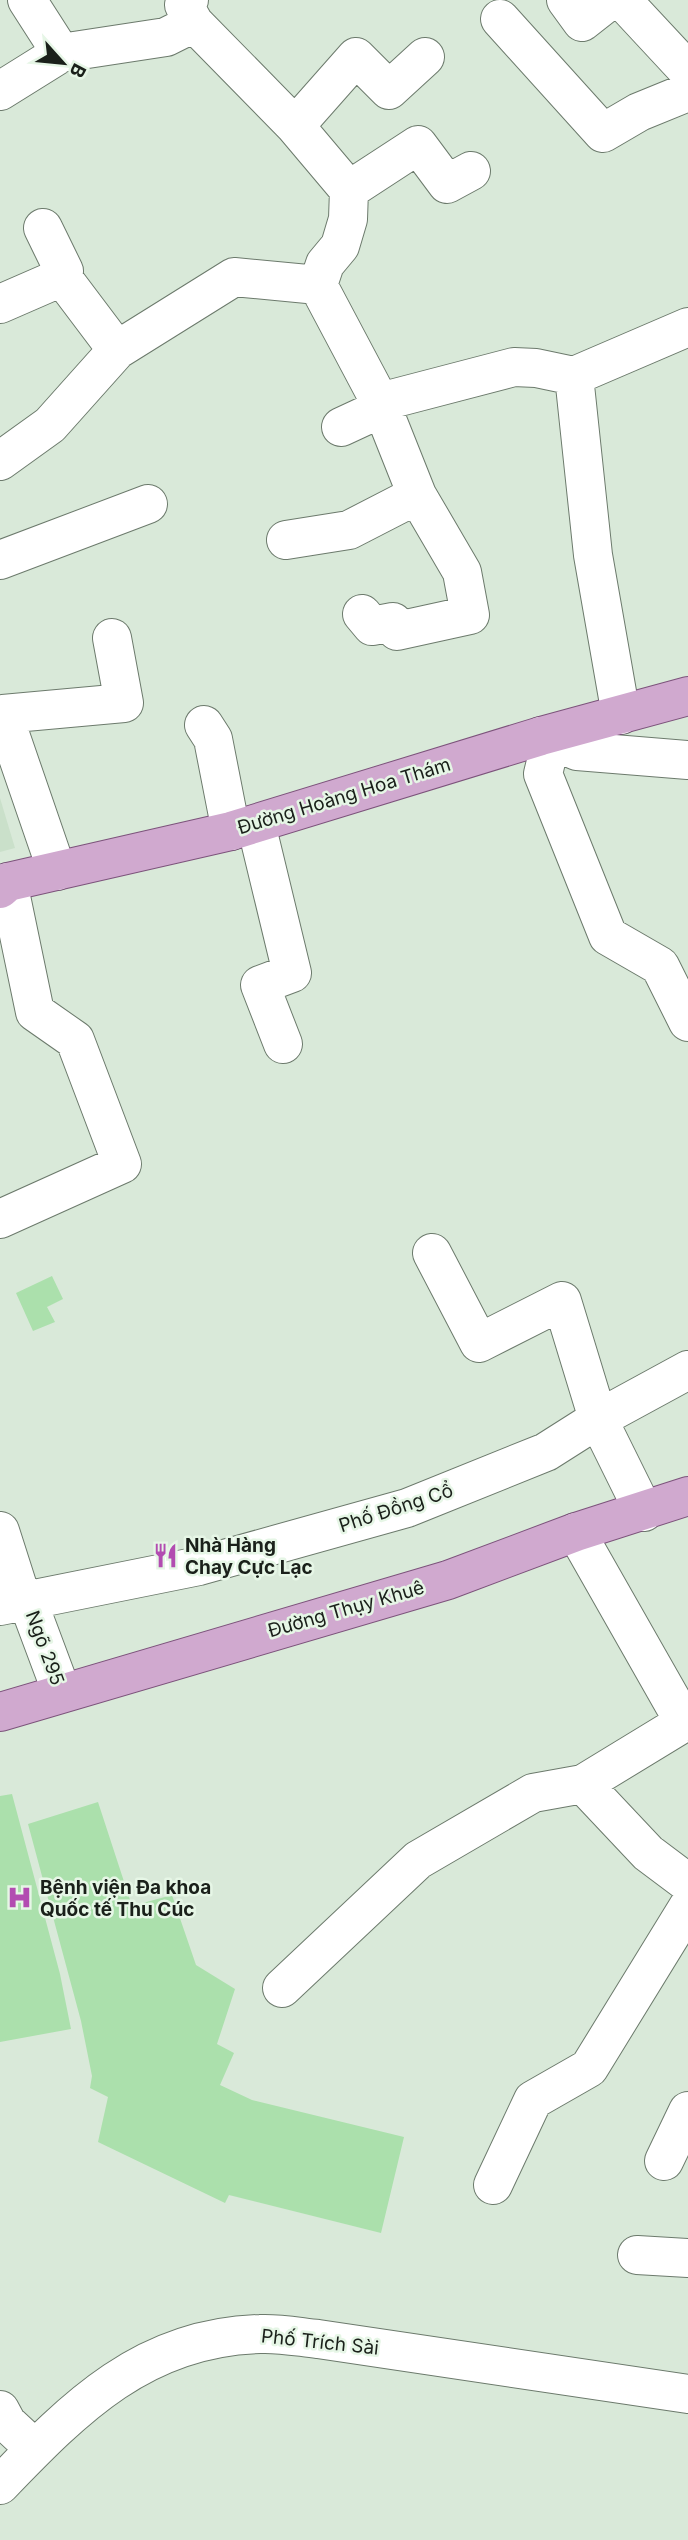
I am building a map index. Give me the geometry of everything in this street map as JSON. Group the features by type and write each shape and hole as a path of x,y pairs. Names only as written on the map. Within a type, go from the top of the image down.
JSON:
{"main road":[{"name":"Đường Hoàng Hoa Thám","path":"26,879 244,827 541,736 688,696"},
{"name":"Đường Thụy Khuê","path":"0,1712 448,1580 576,1532 688,1496"}],"street":[{"path":"27,0 61,53"},
{"path":"565,0 582,22 610,0"},
{"path":"622,0 688,71"},
{"path":"0,91 61,53 166,37 192,11 349,190 348,219 340,246 326,264 318,285 380,402 417,495 461,572 470,615 397,631 393,622 372,626 362,614"},
{"path":"500,19 603,133 639,112 688,92"},
{"path":"295,126 356,57 389,90 425,57"},
{"path":"349,190 418,145 447,184 471,171"},
{"path":"0,304 62,277 64,271 43,228"},
{"path":"62,277 117,350"},
{"path":"0,461 50,425 117,350 234,277 318,285"},
{"path":"341,427 369,414 380,402 514,367 574,376 688,327"},
{"path":"574,376 593,555 621,715"},
{"path":"286,540 349,530 417,495"},
{"path":"0,560 148,504"},
{"path":"0,1219 122,1164 75,1040 36,1012 26,879 3,714 124,703 112,638"},
{"path":"204,725 213,739 292,973 260,985 283,1044"},
{"path":"541,736 577,751 688,760"},
{"path":"541,736 548,753 543,774 608,936 660,966 688,1022"},
{"path":"0,762 26,879"},
{"path":"432,1253 479,1343 562,1301 598,1419 644,1512"},
{"name":"Phố Đồng Cổ","path":"17,1604 199,1566 407,1508 546,1452 598,1419 688,1370"},
{"name":"Ngõ 295","path":"0,1531 17,1604 62,1693"},
{"path":"282,1988 418,1860 533,1793 583,1784 686,1721 576,1532"},
{"path":"583,1784 648,1853 688,1883"},
{"path":"493,2185 533,2100 589,2068 688,1907"},
{"path":"664,2161 688,2111"},
{"path":"637,2255 688,2258"},
{"name":"Phố Trích Sài","path":"0,2485 92,2396 125,2372 162,2354 211,2339 261,2334 318,2339 688,2394"},
{"path":"0,2410 7,2423 35,2449"}],"shaded area":[{"path":"0,798 15,848 0,852"}],"building":[{"path":"52,1276 63,1299 47,1307 55,1322 33,1331 16,1293"},
{"name":"Bệnh viện Đa khoa Quốc tế Thu Cúc","path":"12,1794 60,1974 71,2029 0,2042 0,1796"},
{"path":"98,1802 132,1906 172,1895 196,1965 235,1989 217,2044 234,2053 220,2085 252,2100 404,2137 381,2233 229,2195 225,2203 98,2142 108,2097 90,2088 92,2076 81,2021 28,1824"}],"place":[{"name":"Nhà Hàng Chay Cực Lạc","path":"165,1556"},
{"name":"Bệnh viện Đa khoa Quốc tế Thu Cúc","path":"20,1898"}]}
